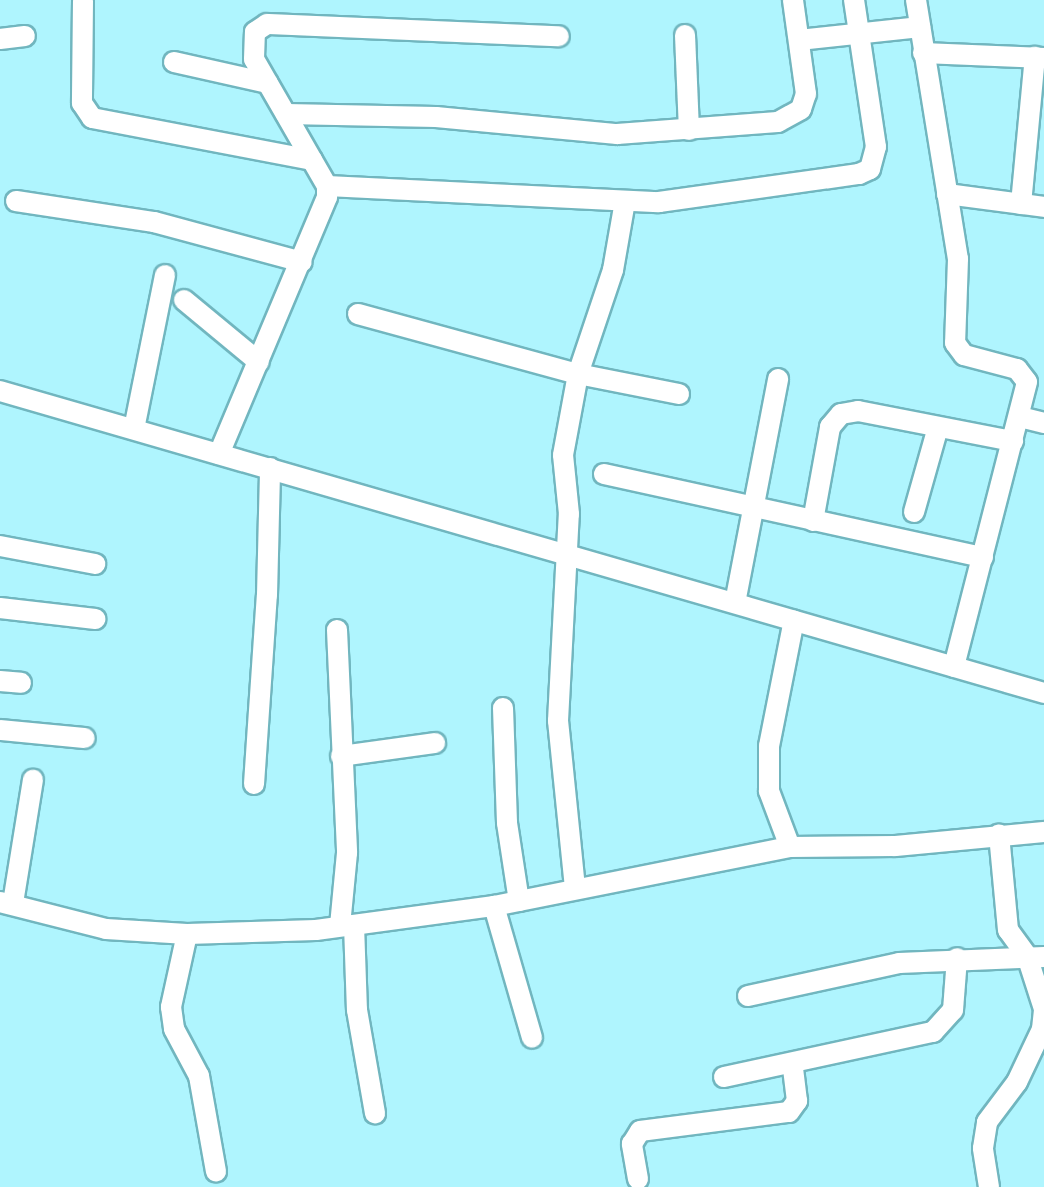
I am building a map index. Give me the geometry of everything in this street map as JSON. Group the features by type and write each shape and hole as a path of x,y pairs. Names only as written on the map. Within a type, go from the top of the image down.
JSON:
{"street":[{"path":"286,114 436,117 617,134 778,122 794,115 806,94 793,0"},
{"path":"327,186 625,201 709,198 870,169 876,147 854,0"},
{"path":"916,0 960,277 955,343 970,358 1024,375 1020,417 954,667"},
{"path":"83,1 82,103 92,118 312,160"},
{"path":"219,454 302,262 327,186 268,83 251,45 255,32 267,24 559,36"},
{"path":"799,40 920,27"},
{"path":"685,35 689,130"},
{"path":"0,39 25,36"},
{"path":"923,53 1040,58 1021,204"},
{"path":"174,62 268,83"},
{"path":"947,194 1044,207"},
{"path":"16,201 154,222 302,262"},
{"path":"575,888 558,721 567,555 563,455 578,374 613,270 625,201"},
{"path":"134,429 165,275"},
{"path":"184,300 259,362"},
{"path":"358,314 578,374 679,394"},
{"path":"735,603 778,379"},
{"path":"0,391 1044,693"},
{"path":"813,521 830,427 841,414 858,411 1013,441"},
{"path":"1020,417 1044,423"},
{"path":"914,512 938,427"},
{"path":"254,784 270,468"},
{"path":"604,474 983,557"},
{"path":"0,546 95,564"},
{"path":"0,608 95,619"},
{"path":"790,847 769,791 769,746 794,620"},
{"path":"337,630 347,853 347,926 357,1010 375,1113"},
{"path":"503,708 507,823 519,901"},
{"path":"0,730 85,738"},
{"path":"341,756 435,743"},
{"path":"33,780 6,902 106,929 187,934 347,926 494,906 790,847 895,846 1044,832"},
{"path":"989,1187 983,1148 987,1122 1017,1082 1043,1029 1044,1009 1036,956 1008,930 999,834"},
{"path":"494,906 532,1038"},
{"path":"187,934 171,1007 174,1029 199,1076 216,1171"},
{"path":"748,996 834,974 957,958 1036,956"},
{"path":"724,1077 933,1032 953,1010 957,958"},
{"path":"638,1179 632,1144 640,1131 789,1112 797,1101 792,1063"}]}
